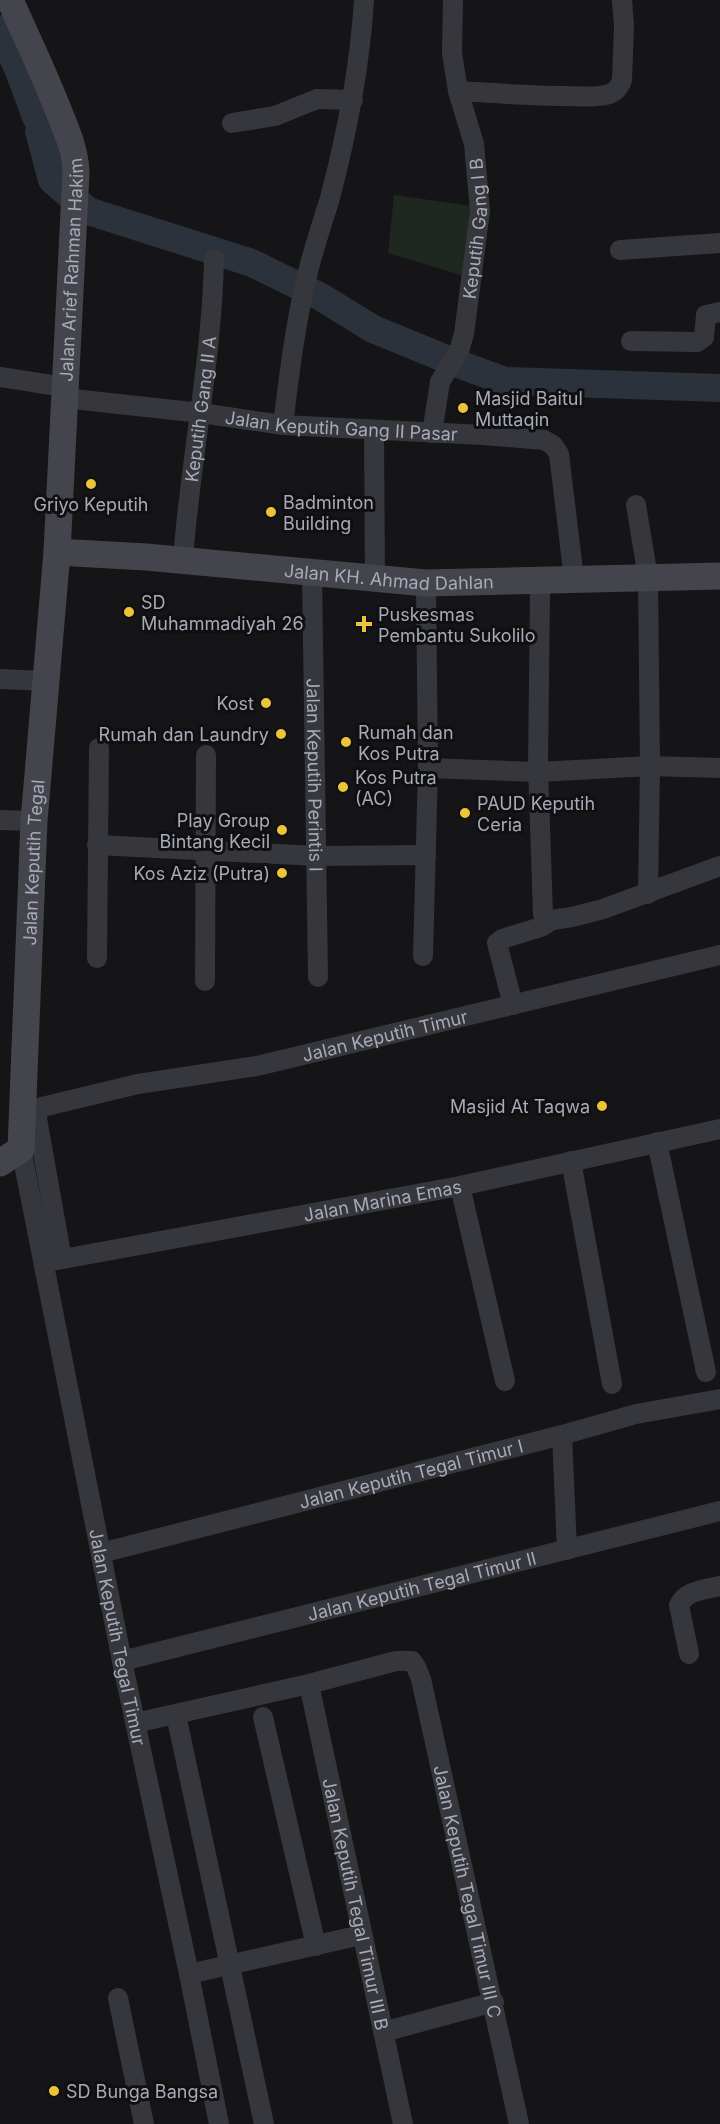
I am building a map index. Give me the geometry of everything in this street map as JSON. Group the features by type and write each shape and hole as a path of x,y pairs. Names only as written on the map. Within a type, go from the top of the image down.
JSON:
{"main road":[{"name":"Jalan Arief Rahman Hakim","path":"10,0 44,76 71,143 75,160 57,552"},
{"name":"Jalan KH. Ahmad Dahlan","path":"57,552 183,560 426,584 720,576"},
{"name":"Jalan Keputih Tegal","path":"20,1150 34,821 57,552"}],"street":[{"path":"283,425 304,287 330,198 353,100 362,41 364,0"},
{"name":"Keputih Gang I B","path":"432,433 443,375 459,351 464,334 480,211 474,144 458,91 453,52 453,0"},
{"path":"458,91 535,96 609,94 616,90 622,80 624,26 622,0"},
{"path":"232,123 275,116 316,99 353,100"},
{"path":"620,250 720,243"},
{"name":"Keputih Gang II A","path":"183,560 186,515 209,351 214,259"},
{"path":"631,341 697,342 704,337 706,315 720,312"},
{"name":"Jalan Keputih Gang II Pasar","path":"0,377 64,393 283,425 537,439 553,445 558,454 573,580"},
{"path":"374,431 375,579"},
{"path":"636,505 648,577 650,766 648,894"},
{"name":"Jalan Keputih Perintis I","path":"312,573 318,977"},
{"path":"513,1005 498,943 502,939 541,927 546,918 539,772 540,593 538,580"},
{"path":"423,956 428,768 426,584"},
{"path":"0,679 45,681"},
{"path":"97,958 99,747"},
{"path":"205,981 206,755"},
{"path":"428,768 539,772 650,766 720,768"},
{"path":"0,820 34,821"},
{"path":"98,845 317,856 426,855"},
{"path":"546,918 603,909 720,866"},
{"name":"Jalan Keputih Timur","path":"47,1106 138,1084 257,1066 720,955"},
{"name":"Jalan Keputih Tegal Timur","path":"47,1106 42,1107 20,1150 53,1261 101,1553 219,2124"},
{"name":"Jalan Marina Emas","path":"53,1261 460,1186 720,1129"},
{"path":"657,1143 706,1372"},
{"path":"572,1161 612,1384"},
{"path":"460,1186 505,1381"},
{"name":"Jalan Keputih Tegal Timur I","path":"101,1553 562,1435 636,1413 720,1399"},
{"path":"562,1435 567,1550"},
{"name":"Jalan Keputih Tegal Timur II","path":"122,1661 720,1511"},
{"path":"689,1654 679,1605 683,1597 689,1594 720,1586"},
{"name":"Jalan Keputih Tegal Timur III C","path":"309,1684 396,1661 412,1661 416,1666 421,1679 494,2002 519,2124"},
{"path":"135,1723 309,1684"},
{"name":"Jalan Keputih Tegal Timur III B","path":"309,1684 403,2124"},
{"path":"176,1715 264,2124"},
{"path":"263,1717 316,1946"},
{"path":"189,1974 361,1935"},
{"path":"118,1998 144,2124"},
{"path":"383,2032 494,2002"}],"shaded area":[{"path":"394,195 472,206 464,276 388,253"}],"waterway":[{"path":"0,29 36,117"},
{"path":"39,131 52,180 88,211 252,263 321,297 373,329 461,365 505,381 720,388"}],"place":[{"name":"Masjid Baitul Muttaqin","path":"463,408"},
{"name":"Griyo Keputih","path":"91,484"},
{"name":"Badminton Building","path":"271,512"},
{"name":"SD Muhammadiyah 26","path":"129,612"},
{"name":"Puskesmas Pembantu Sukolilo","path":"364,624"},
{"name":"Kost","path":"266,703"},
{"name":"Rumah dan Laundry","path":"281,734"},
{"name":"Rumah dan Kos Putra","path":"346,742"},
{"name":"Kos Putra (AC)","path":"343,787"},
{"name":"PAUD Keputih Ceria","path":"465,813"},
{"name":"Play Group Bintang Kecil","path":"282,830"},
{"name":"Kos Aziz (Putra)","path":"282,873"},
{"name":"Masjid At Taqwa","path":"602,1106"},
{"name":"SD Bunga Bangsa","path":"54,2091"}]}
